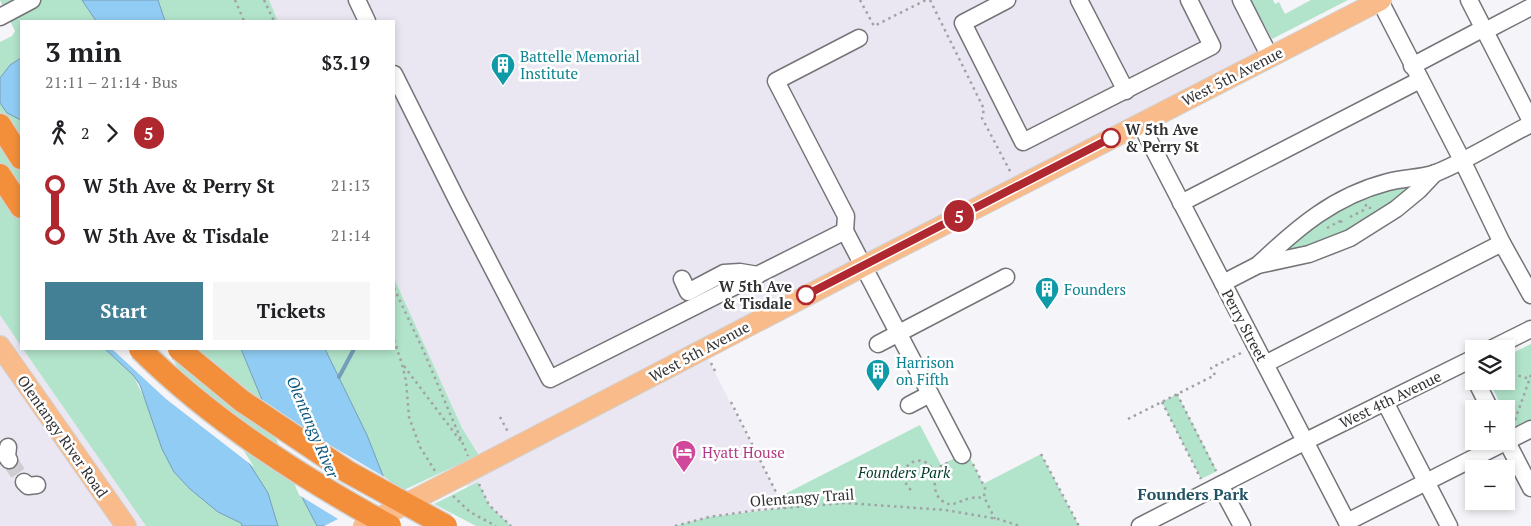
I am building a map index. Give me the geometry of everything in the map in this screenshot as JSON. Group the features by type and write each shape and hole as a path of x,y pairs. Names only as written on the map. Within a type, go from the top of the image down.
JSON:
{"highway":[{"path":"0,125 20,156"},
{"path":"0,174 20,205"},
{"path":"141,350 226,423 334,495 390,526"},
{"path":"180,350 242,401 280,427 348,472 446,526"}],"main road":[{"name":"West 5th Avenue","path":"363,526 1381,0"},
{"name":"Olentangy River Road","path":"0,346 126,526"}],"street":[{"path":"0,16 32,0"},
{"path":"356,0 366,20"},
{"path":"1008,0 963,23 1023,142 1212,46 1188,0"},
{"path":"1079,0 1126,90"},
{"path":"1241,0 1270,57"},
{"path":"1381,0 1502,243 1531,295"},
{"path":"1258,265 1294,232 1338,201 1388,181 1435,173 1531,122 1469,0"},
{"path":"1181,203 1416,73 1484,30 1531,7"},
{"path":"859,38 776,81 846,216 845,232 962,455"},
{"path":"395,76 550,379 845,232"},
{"name":"Perry Street","path":"1140,123 1348,524"},
{"path":"1223,283 1258,265 1309,254 1350,238 1396,209 1419,190 1435,173"},
{"path":"1265,364 1502,243"},
{"path":"682,280 688,292 724,273 740,272 758,275"},
{"path":"878,344 1006,277"},
{"path":"1509,340 1531,329"},
{"name":"West 4th Avenue","path":"1140,526 1219,478 1306,441 1465,362"},
{"path":"909,405 930,394"},
{"path":"1385,402 1449,526"},
{"path":"1515,437 1531,429"},
{"path":"1348,524 1488,450"},
{"path":"1511,450 1531,488"},
{"path":"1219,478 1242,526"}],"path":[{"path":"235,0 244,20"},
{"path":"264,0 274,20"},
{"path":"860,0 874,26 926,0"},
{"path":"930,0 984,109 982,118 1012,174"},
{"path":"1340,221 1342,224 1347,224 1350,217 1364,210"},
{"path":"1322,227 1327,228 1340,221 1341,216 1344,214 1350,217"},
{"path":"1326,232 1327,228"},
{"path":"395,290 424,352 464,447 467,472 489,505 511,526"},
{"path":"395,343 406,381 409,418"},
{"path":"1128,419 1215,375 1212,368 1244,351"},
{"path":"710,362 715,371"},
{"path":"402,364 464,447"},
{"path":"1515,374 1530,377 1519,411"},
{"path":"1177,394 1219,478"},
{"path":"731,402 784,508"},
{"path":"1162,402 1201,480"},
{"path":"500,417 508,432"},
{"path":"933,470 967,452 985,488 984,497 995,519"},
{"path":"1041,454 1078,526"},
{"path":"912,490 904,479 903,474 906,466 914,462 924,461 928,462 933,470 936,494 946,503 956,504 968,498 984,497"},
{"path":"942,465 949,478"},
{"name":"Olentangy Trail","path":"675,526 708,517 846,503 945,510 995,519 1020,526"}],"shaded area":[{"path":"269,0 1241,0 1270,57 703,349 784,508 709,517 675,526 501,526 468,488 457,465 479,454 462,428 395,280 395,20 278,20"},
{"path":"0,315 20,345 20,350 24,350 146,526 0,526"}],"green space":[{"path":"0,0 82,0 95,20 20,20 20,59 10,65 0,78 0,42 12,36 15,31"},
{"path":"158,0 269,0 278,20 165,20"},
{"path":"1251,0 1273,0 1275,4 1279,2 1285,14 1311,0 1348,0 1272,39"},
{"path":"0,103 20,119 20,345 0,315"},
{"path":"1418,176 1396,209 1278,261 1294,231 1316,215"},
{"path":"395,280 462,428 479,455 391,496 367,435 325,350 395,350"},
{"path":"1531,344 1531,427 1516,434 1515,400 1498,400 1494,390 1515,390 1515,352"},
{"path":"24,350 106,350 133,375 147,404 218,512 241,523 242,526 146,526"},
{"path":"167,350 241,350 304,501 317,526 278,526 268,493 242,452 177,373"},
{"path":"1177,394 1217,471 1201,479 1162,402"},
{"name":"Founders Park","path":"920,425 941,465 967,452 983,484 1041,454 1079,526 675,526 709,517 784,508 779,497"},
{"path":"478,482 489,505 511,526 476,526 434,504"}],"water":[{"path":"82,0 158,0 165,20 95,20"},
{"path":"20,59 20,120 7,113 0,103 0,78 10,65"},
{"path":"106,350 167,350 177,373 242,452 268,493 278,526 242,526 241,523 218,512 190,489 174,472 162,449 140,385 133,375"},
{"name":"Olentangy River","path":"241,350 325,350 367,435 391,496 411,526 317,526 304,501"}],"pier":[{"path":"113,350 169,350 179,372 244,451 254,467 166,399"},
{"path":"260,399 289,421 388,479 394,494 413,526 324,526 338,519 299,495"}],"waterway":[{"path":"339,377 353,350"}],"tunnel":[{"path":"9,460 24,482"}],"bus line":[{"name":"5","path":"806,295 1111,138"}],"place":[{"name":"Battelle Memorial Institute","path":"503,86"},
{"name":"W 5th Ave & Perry St","path":"1111,138"},
{"name":"W 5th Ave & Tisdale","path":"806,295"},
{"name":"Founders","path":"1047,310"},
{"name":"Harrison on Fifth","path":"878,392"},
{"name":"Hyatt House","path":"684,473"}],"district":[{"name":"Founders Park","path":"1193,494"}]}
